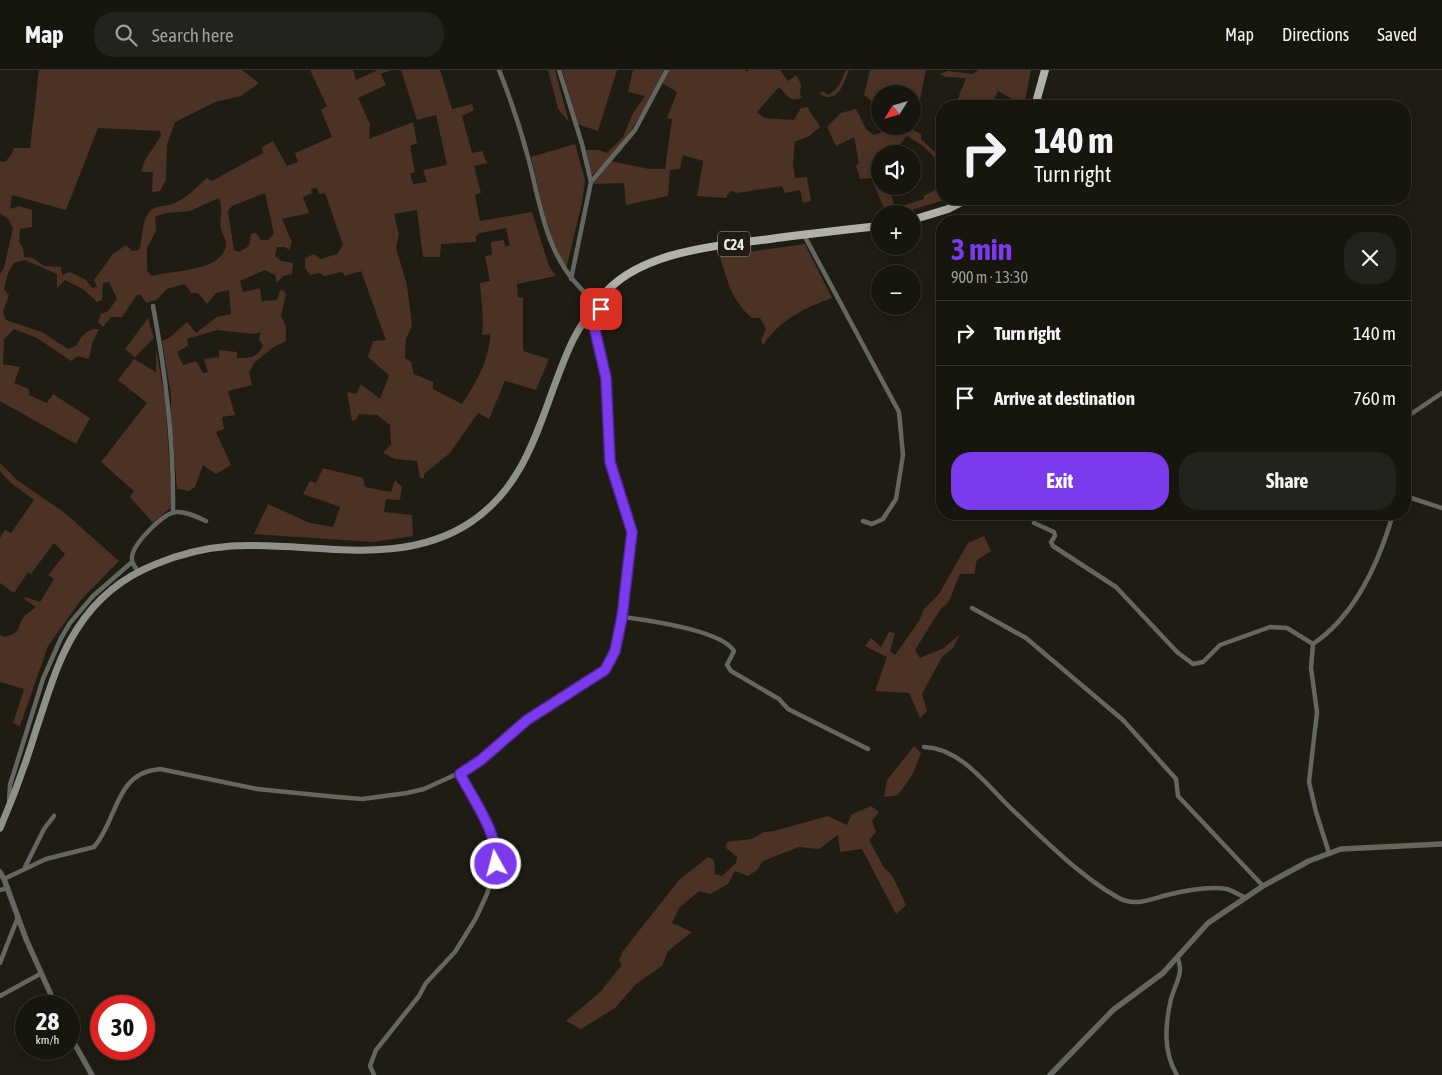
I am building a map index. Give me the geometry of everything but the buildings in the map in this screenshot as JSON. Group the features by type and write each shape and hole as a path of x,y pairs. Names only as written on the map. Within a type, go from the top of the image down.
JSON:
{"main road":[{"path":"1038,100 1045,70"},
{"path":"921,217 956,205"},
{"name":"C24","path":"0,828 10,805 53,679 68,645 78,627 101,599 138,571 186,553 221,547 387,550 430,542 470,522 505,492 517,476 532,447 572,341 582,323 614,285 643,267 679,252 871,227"}],"street":[{"path":"4,879 25,867 65,853 94,847 131,779 149,770 160,769 257,789 362,799 407,793 460,774 481,760 527,720 605,670 615,651 622,617 632,532 610,462 607,442 606,378 594,326 595,318 600,314 599,301 571,280 551,245 513,107 499,70"},
{"path":"559,70 582,144 591,182 571,280"},
{"path":"591,182 635,130 667,70"},
{"path":"804,235 900,412 903,456 896,499 880,521 872,524 863,521"},
{"path":"153,306 170,412 174,466 173,512"},
{"path":"1411,414 1442,393"},
{"path":"1411,498 1442,508"},
{"path":"10,805 8,795 10,785 50,659 70,623 93,596 132,562 138,543 159,522 173,512 184,512 206,521"},
{"path":"1313,644 1326,635 1371,574 1381,554 1391,520"},
{"path":"1034,523 1054,532 1055,536 1051,542 1053,546 1116,588 1177,652 1193,664 1203,662 1220,645 1270,627 1287,628 1313,644"},
{"path":"132,562 138,571"},
{"path":"972,608 1026,638 1137,734 1176,779 1178,796 1263,886"},
{"path":"622,617 681,627 726,644 734,651 727,665 731,671 779,699 788,708 868,749"},
{"path":"1313,644 1311,668 1317,712 1309,782 1329,853"},
{"path":"924,747 946,751 967,765 1057,850 1121,900 1139,902 1166,895 1220,888 1244,897"},
{"path":"374,1075 370,1066 376,1050 420,996 426,983 456,952 476,918 487,894 496,864 496,855 490,831 460,774"},
{"path":"25,867 44,829 54,816"},
{"path":"1050,1075 1113,1010 1163,973 1208,923 1244,897 1329,853 1373,846 1442,844"},
{"path":"0,872 8,888 40,974 50,995"},
{"path":"0,891 8,888"},
{"path":"0,963 18,916"},
{"path":"1177,957 1180,964 1179,978 1172,997 1166,1027 1167,1056 1177,1075"},
{"path":"0,996 40,974"},
{"path":"80,1054 92,1075"}],"shaded area":[{"path":"39,70 242,70 259,83 241,96 215,102 175,122 167,145 166,180 160,191 152,192 153,172 141,172 145,160 161,136 160,131 98,128 66,210 12,195 10,209 19,206 32,210 32,227 20,229 19,242 23,248 24,257 33,258 44,266 61,267 62,275 70,272 86,280 92,288 97,287 94,280 113,254 126,245 132,251 139,250 145,220 152,209 178,202 207,178 212,181 263,153 262,147 273,141 287,166 298,162 295,153 332,137 321,110 327,106 310,70 353,70 356,80 378,70 391,70 381,74 386,85 358,98 370,124 369,139 413,122 417,143 410,146 415,172 410,174 413,184 427,182 423,170 447,165 436,115 417,120 401,70 440,70 452,109 472,104 474,110 462,116 472,153 482,151 487,163 474,166 481,193 475,195 480,221 532,212 549,266 556,276 517,284 518,297 523,298 523,351 549,359 536,390 505,381 489,419 478,413 450,453 424,474 424,478 420,478 417,461 395,459 383,453 391,444 390,425 377,415 359,414 356,420 352,421 347,392 356,394 361,384 380,399 389,375 368,357 373,341 386,340 361,271 345,276 342,272 324,276 320,273 310,275 305,268 305,258 314,254 320,259 337,254 343,245 325,193 319,194 317,188 311,189 312,193 303,197 309,213 282,219 292,242 289,250 285,247 277,247 275,256 281,261 293,263 292,274 283,276 277,283 275,275 265,270 240,281 243,292 260,288 262,301 277,300 280,291 283,290 286,294 281,316 286,327 286,341 274,347 255,362 249,372 252,385 228,391 235,415 222,417 224,429 216,432 231,465 216,474 203,465 195,487 189,491 177,489 171,396 162,341 169,338 187,322 196,333 217,317 231,314 229,290 216,293 207,304 198,293 191,293 185,284 167,289 156,300 146,303 141,295 137,295 122,317 111,317 103,327 98,322 101,314 108,311 117,299 109,282 103,283 102,300 97,302 84,290 65,280 57,288 57,274 25,260 14,263 8,273 4,289 9,295 3,312 6,320 42,332 68,349 76,346 82,336 88,331 99,329 92,344 89,359 78,356 71,361 37,338 14,329 4,339 3,364 20,367 14,383 29,389 29,395 47,403 53,394 90,418 76,444 0,401 0,274 4,268 13,228 9,220 0,213 0,161 5,162 14,148 30,148","holes":["265,193 274,234 268,240 261,240 256,233 251,234 249,246 239,252 234,250 228,211 232,206","219,198 221,229 226,244 223,253 207,265 152,276 147,271 147,248 156,231 155,217 166,213 190,211","417,210 423,257 440,257 441,244 476,242 476,236 480,233 506,228 510,246 505,246 504,240 491,242 492,255 485,256 490,281 480,283 483,315 482,335 490,334 488,353 472,388 462,404 433,389 433,382 414,374 411,362 405,358 406,339 412,326 407,285 396,248 399,234 394,214","217,330 253,334 261,332 259,339 263,346 258,353 246,358 237,358 237,352 219,350 219,357 204,359 208,372 203,373 196,361 183,365 177,352 188,346 187,339"]},
{"path":"548,70 555,70 569,122 558,109"},
{"path":"562,70 617,70 598,131 577,124"},
{"path":"633,70 664,70 642,113 624,141 603,166 591,176 586,150 598,150 607,153 623,137 633,113 645,96 628,92"},
{"path":"669,70 745,70 747,72 749,70 780,70 788,81 796,75 801,84 800,95 802,97 795,100 792,99 779,87 757,112 764,118 794,120 801,108 808,107 819,124 820,127 809,136 795,142 793,163 795,178 807,177 811,201 803,203 800,190 785,193 782,186 738,193 730,191 726,198 697,196 703,161 683,155 680,169 670,170 668,196 626,205 624,183 593,184 611,161 649,169 665,169 672,119 667,118 677,92 662,83"},
{"path":"846,70 849,70 845,81 836,95 826,97 819,94 823,91 828,95 835,90"},
{"path":"870,70 926,70 921,94 921,85 871,85 871,101 864,95"},
{"path":"978,70 1031,70 1025,100 1014,100 998,91 994,100 957,100 966,78 945,77 940,74 948,71 973,74"},
{"path":"856,109 871,135 921,135 921,139 936,153 936,159 923,146 907,136 898,145 871,145 871,178 860,179 856,166 859,163 854,137 836,146 827,127 841,113"},
{"path":"575,144 585,180 582,203 566,269 553,243 531,157"},
{"path":"936,189 936,203 921,207 921,205 905,205 924,199 924,196"},
{"path":"878,195 891,195 894,205 883,205"},
{"path":"805,244 832,298 793,316 777,329 763,345 761,340 766,329 760,318 752,318 735,298 720,256"},
{"path":"148,318 154,338 135,357 125,349"},
{"path":"156,349 165,399 172,498 170,508 153,523 130,497 134,491 101,462 147,403 118,380 134,359 156,372"},
{"path":"0,463 17,480 65,513 119,561 81,600 48,646 20,726 13,723 24,689 0,682 0,635 4,637 18,630 23,618 36,607 24,599 26,597 40,602 54,579 48,575 65,554 54,543 31,574 28,572 14,593 0,583 0,538 5,530 11,533 34,500 11,483 0,471"},
{"path":"323,468 363,478 365,487 391,492 395,480 402,487 400,500 386,499 384,512 412,515 413,536 373,542 254,534 268,504 310,523 333,527 340,507 303,494 310,481 316,483"},
{"path":"984,536 991,551 977,560 974,574 960,574 949,601 940,610 915,650 920,658 944,648 960,634 953,648 942,657 922,694 927,711 920,718 909,693 875,691 887,657 865,646 871,638 881,647 889,632 895,633 890,651 895,655 919,621 924,609 939,594 968,543"},
{"path":"914,746 921,753 913,774 898,795 884,797 887,780"},
{"path":"871,806 879,812 872,821 876,832 869,840 883,866 893,877 906,905 896,914 862,849 840,852 838,835 819,849 799,847 763,861 757,870 748,876 735,871 728,884 710,894 699,891 679,908 672,923 692,932 668,951 662,966 636,984 615,1008 581,1029 566,1021 600,992 622,965 619,960 623,951 679,880 708,857 714,860 715,874 722,876 736,863 737,857 726,848 727,842 752,839 764,832 828,816 847,825 852,814"}],"route":[{"path":"496,864 494,842 490,831 460,774 481,760 527,720 605,670 615,651 622,617 632,532 610,462 607,442 606,378 594,326 595,318 600,314 601,309"}]}
